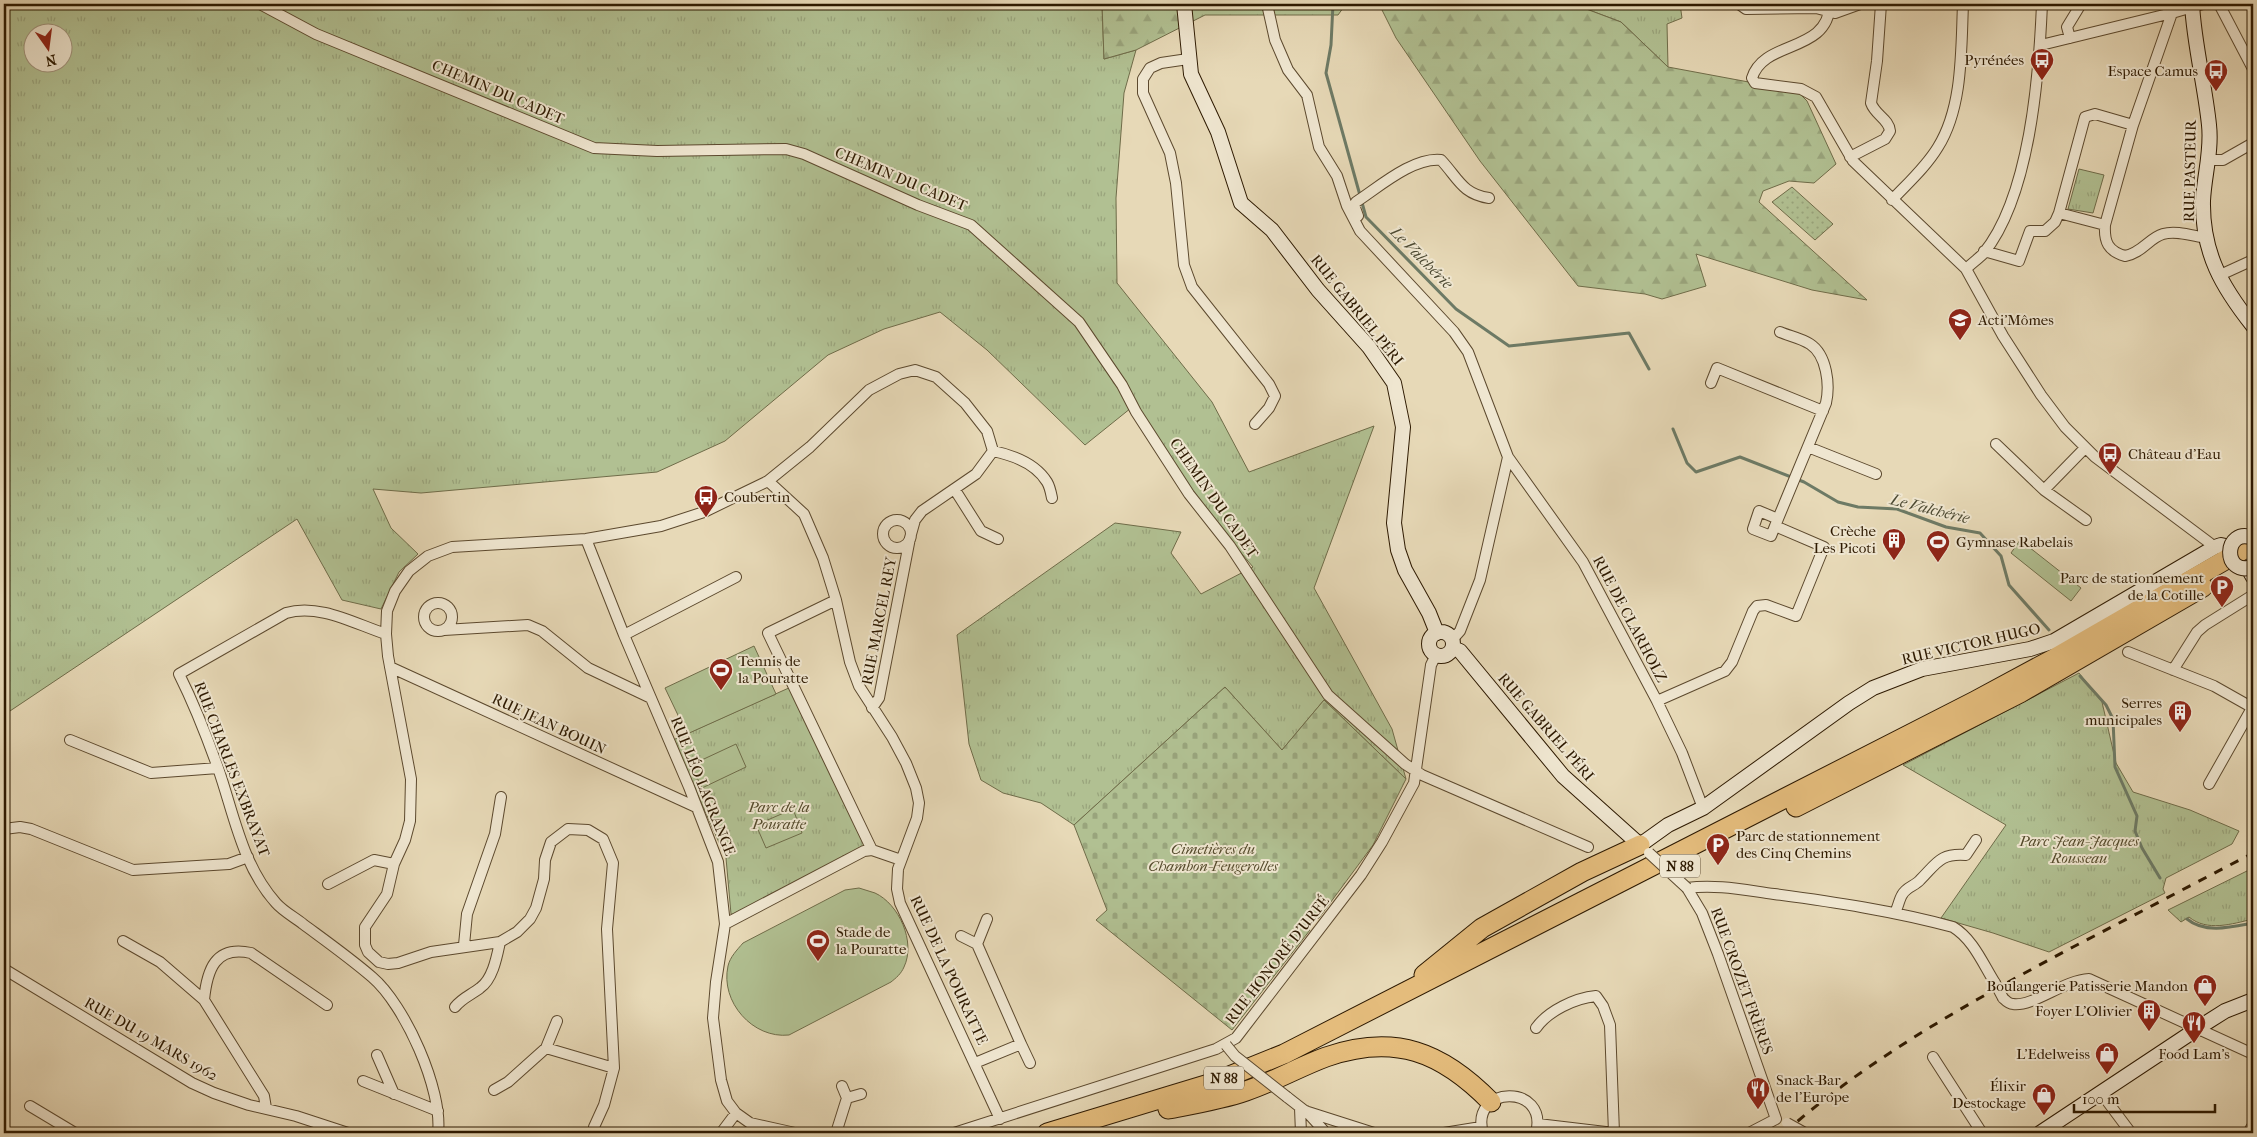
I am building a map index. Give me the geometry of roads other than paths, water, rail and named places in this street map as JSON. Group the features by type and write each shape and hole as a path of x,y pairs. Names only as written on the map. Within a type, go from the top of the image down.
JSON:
{"highway":[{"name":"N 88","path":"1047,1133 1212,1083 1284,1054 1983,697 2055,658 2253,537"},
{"name":"N 88","path":"1088,1133 1234,1088 1322,1049 2020,693 2252,567"},
{"path":"1392,1000 1482,928 1582,872 1644,849"},
{"name":"N 88","path":"1168,1109 1246,1091 1327,1057 1353,1050 1376,1047 1417,1051 1437,1060 1470,1081 1491,1102"}],"main road":[{"name":"RUE GABRIEL PÉRI","path":"1184,4 1188,60 1191,74 1225,151 1231,178 1241,203 1250,213 1272,230 1318,290 1369,347 1394,383 1404,427 1394,524 1398,550 1405,570 1438,633"},
{"name":"RUE PASTEUR","path":"2196,5 2210,127 2203,202 2206,238 2209,254 2218,276 2236,305 2253,326"},
{"path":"2252,567 2238,566 2233,562 2230,558 2230,547 2237,538 2253,537"},
{"path":"2215,547 2221,545 2230,547"},
{"name":"RUE VICTOR HUGO","path":"1644,849 1668,825 1703,808 1849,703 1873,688 1922,669 2030,649 2054,641 2215,547"},
{"path":"1438,633 1444,633 1453,644 1446,656 1436,655 1431,650 1430,643 1432,637 1438,633"},
{"name":"RUE GABRIEL PÉRI","path":"1453,644 1564,776 1644,849"},
{"path":"2040,1133 2196,1029 2225,1011 2253,1000"}],"street":[{"name":"CHEMIN DU CADET","path":"260,4 282,18 316,34 594,148 657,151 786,149 804,154 918,205 972,225 1079,322 1122,385 1136,412 1189,494 1230,546 1328,695 1405,764 1422,775 1588,847"},
{"path":"1267,4 1274,40 1288,70 1307,95 1319,147 1337,176 1347,206 1360,231 1384,256"},
{"path":"1739,4 1746,9 1830,8 1840,13 1860,4"},
{"path":"1850,157 1885,139 1890,131 1889,125 1873,108 1871,103 1877,60 1881,4"},
{"path":"1892,200 1930,159 1944,136 1953,110 1959,74 1964,4"},
{"path":"1966,269 1984,251 2011,204 2029,133 2041,45 2042,4"},
{"path":"2070,38 2067,27 2080,4"},
{"path":"2219,4 2253,69"},
{"path":"2041,45 2172,13 2196,5"},
{"path":"1830,8 1826,24 1822,30 1765,60 1758,67 1752,78 1755,83 1801,89 1816,97 1850,157 1892,200 1966,269 2003,336 2041,395 2084,449 2215,547"},
{"path":"2172,13 2133,125 2105,225 2104,240 2112,252 2125,256 2141,251 2161,234 2180,233 2206,238"},
{"path":"1188,60 1161,63 1150,68 1144,79 1143,93 1170,153 1176,183 1184,265 1192,287 1269,384 1275,396 1269,408 1255,424"},
{"path":"1984,251 2020,261 2030,231 2046,231 2055,222 2085,117 2095,114 2133,125"},
{"path":"2208,160 2223,160 2253,144"},
{"path":"1384,256 1359,217 1354,205 1360,199 1416,163 1430,159 1441,160 1461,187 1480,197 1489,198"},
{"path":"2059,213 2105,225"},
{"name":"RUE DE CLARHOLZ","path":"1384,256 1454,332 1468,352 1508,457 1583,562 1658,701 1682,753 1703,808"},
{"path":"2218,276 2253,260"},
{"path":"1658,701 1725,671 1732,662 1753,611 1757,606 1766,605 1796,616 1824,547 1776,522 1808,447 1829,389 1826,372 1819,354 1811,344 1780,332"},
{"path":"1711,383 1717,368 1822,411"},
{"path":"594,1133 614,1068 608,973 608,929 613,864 603,840 588,830 568,830 551,842 545,860 544,879 536,908 530,920 517,932 500,942 431,952 388,964 379,962 368,952 365,945 365,927 387,894 394,864 405,840 410,821 411,779 390,667 386,634 387,611 395,591 409,571 428,556 452,548 586,539 684,519 731,500 768,481 810,447 869,390 899,374 915,370 936,377 965,403 987,431 993,451 1021,460 1037,471 1047,482 1052,498"},
{"path":"1996,444 2044,490 2086,520"},
{"path":"1808,447 1876,474"},
{"path":"2044,490 2084,449"},
{"name":"RUE MARCEL REY","path":"872,708 879,698 915,520 922,511 976,474 993,451"},
{"path":"1453,644 1480,580 1508,457"},
{"name":"RUE DE LA POURATTE","path":"768,481 804,514 822,558 836,600 850,662 859,686 906,763 919,803 917,818 901,860 897,880 900,903 976,1063 1000,1119"},
{"path":"954,490 982,531 998,540"},
{"name":"RUE LÉO LAGRANGE","path":"586,539 718,862 725,924 716,982 713,1018 727,1101 736,1113"},
{"path":"624,635 736,577"},
{"path":"2173,670 2197,632 2253,595"},
{"path":"836,600 768,633 872,850"},
{"name":"RUE CHARLES EXBRAYAT","path":"386,634 313,610 297,610 286,613 179,674 218,768 238,836 248,857 276,904 374,978 389,996 401,1014 435,1091 438,1111 438,1133"},
{"path":"444,630 528,625 542,631 588,668 651,698"},
{"path":"2128,652 2214,686 2253,708 2209,784"},
{"name":"RUE HONORÉ D'URFÉ","path":"954,1133 1226,1045 1244,1028 1361,875 1382,842 1414,783 1431,665 1436,655"},
{"name":"RUE JEAN BOUIN","path":"390,667 696,807"},
{"path":"70,740 151,773 218,768"},
{"path":"464,946 467,914 495,834 501,796"},
{"path":"4,829 20,827 31,829 133,870 229,864 248,857"},
{"path":"1895,913 1906,889 1920,881 1929,868 1940,859 1952,854 1966,855 1976,840"},
{"name":"RUE CROZET FRÈRES","path":"1644,849 1687,888 1699,907 1718,954 1776,1119"},
{"path":"725,924 864,851 872,850 901,860"},
{"path":"328,884 374,860 394,864"},
{"path":"1687,888 1708,885 1895,913 1953,927 1970,942 1994,984 2003,998 2009,1003 2021,1004 2073,982 2089,979 2253,1054"},
{"path":"977,944 987,919"},
{"path":"961,936 977,944 1030,1063"},
{"path":"122,941 160,962 204,1000 264,1096 266,1108"},
{"path":"455,1007 461,1000 482,987 496,962 500,942"},
{"path":"204,1000 206,979 213,964 221,957 240,951 251,953 327,1005"},
{"name":"RUE DU 19 MARS 1962","path":"4,969 192,1083 248,1105 266,1108 348,1133"},
{"path":"1444,1133 1482,1130 1485,1109 1491,1102 1499,1097 1517,1096 1532,1106 1537,1128 1614,1133 1610,1025 1603,1006 1596,996 1583,997 1544,1017 1536,1028"},
{"path":"494,1090 508,1082 546,1048 557,1021"},
{"path":"976,1063 1021,1044"},
{"path":"1226,1045 1235,1056 1303,1109 1326,1133"},
{"path":"546,1048 614,1068"},
{"path":"377,1055 394,1094"},
{"path":"1933,1057 1982,1133"},
{"path":"363,1081 438,1111"},
{"path":"836,1133 847,1098 842,1086"},
{"path":"2101,1093 2132,1133"},
{"path":"847,1098 861,1094"},
{"path":"30,1106 75,1133"},
{"path":"1301,1133 1303,1109"},
{"path":"1303,1109 1374,1133"},
{"path":"721,1133 736,1113 750,1122 795,1133"},
{"path":"1749,1133 1776,1119 1805,1133"},
{"path":"2248,1133 2253,1125"}],"waterway":[{"name":"Le Valchérie","path":"1333,4 1331,45 1326,73 1366,217 1456,309 1509,346 1629,333 1649,369"},
{"name":"Le Valchérie","path":"1673,429 1687,463 1696,472 1740,457 1804,482 1838,502 1858,507 1897,509 1946,527 1980,533 2001,556 2009,585 2049,630"},
{"name":"Le Valchérie","path":"2080,676 2106,705 2113,719 2115,767 2137,816 2135,831 2142,848 2160,878"},
{"name":"Le Valchérie","path":"2187,919 2194,924 2210,928 2253,923"}],"railway":[{"path":"1784,1133 1851,1079 1923,1032 1997,988 2253,853"}],"place":[{"name":"Pyrénées","path":"2042,81"},
{"name":"Espace Camus","path":"2216,92"},
{"name":"Acti'Mômes","path":"1960,341"},
{"name":"Château d'Eau","path":"2110,475"},
{"name":"Coubertin","path":"706,518"},
{"name":"Crèche Les Picoti","path":"1894,561"},
{"name":"Gymnase Rabelais","path":"1938,563"},
{"name":"Parc de stationnement de la Cotille","path":"2222,608"},
{"name":"Tennis de la Pouratte","path":"721,691"},
{"name":"Serres municipales","path":"2180,733"},
{"name":"Parc de stationnement des Cinq Chemins","path":"1718,866"},
{"name":"Stade de la Pouratte","path":"818,962"},
{"name":"Boulangerie Patisserie Mandon","path":"2205,1007"},
{"name":"Foyer L'Olivier","path":"2149,1032"},
{"name":"Food Lam's","path":"2194,1044"},
{"name":"L'Edelweiss","path":"2107,1075"},
{"name":"Snack-Bar de l'Europe","path":"1758,1110"},
{"name":"Élixir Destockage","path":"2044,1116"}],"park label":[{"name":"Parc de la Pouratte","path":"779,816"},
{"name":"Parc Jean-Jacques Rousseau","path":"2079,850"},
{"name":"Cimetières du Chambon-Feugerolles","path":"1213,858"}]}
